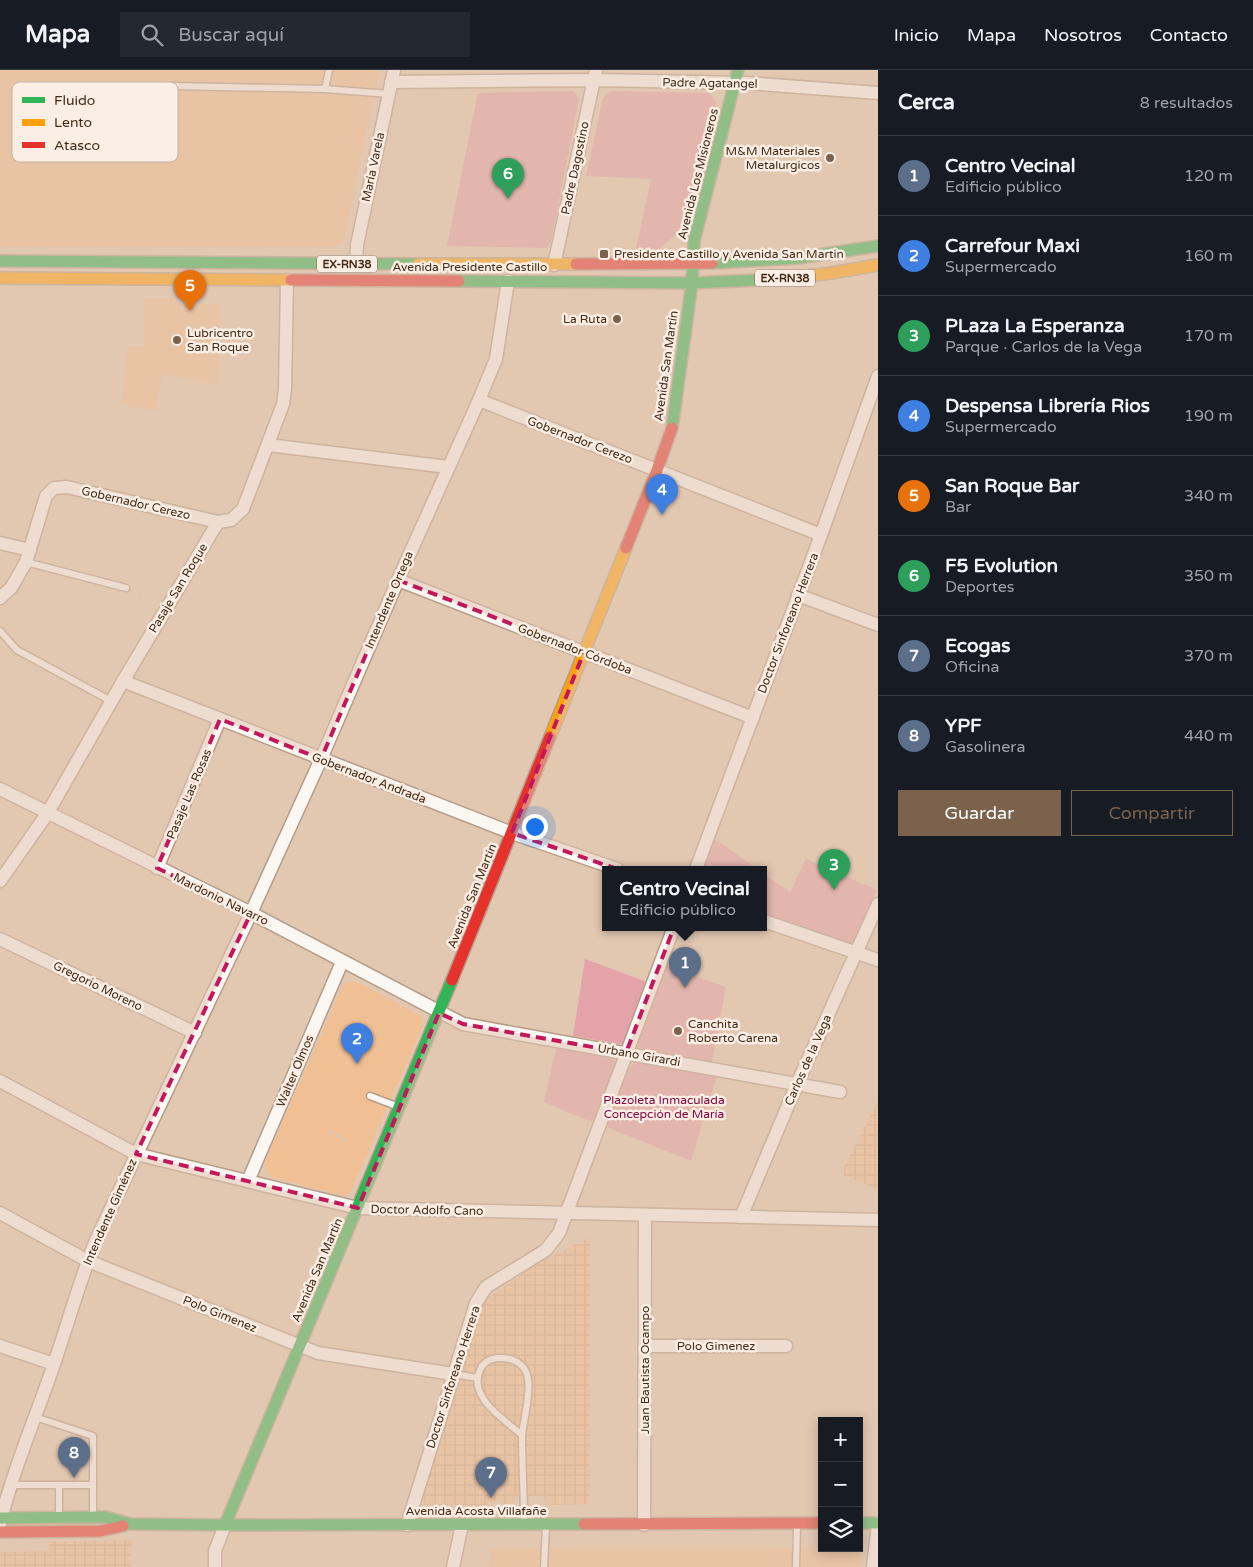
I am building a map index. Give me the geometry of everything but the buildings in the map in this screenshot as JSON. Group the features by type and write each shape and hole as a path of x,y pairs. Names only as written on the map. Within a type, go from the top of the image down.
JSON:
{"main road":[{"name":"Avenida Los Misioneros","path":"738,70 742,86"},
{"name":"Avenida Los Misioneros","path":"693,263 694,241 742,86 750,70"},
{"name":"Avenida Los Misioneros","path":"693,263 705,242 718,195"},
{"name":"Avenida Presidente Castillo","path":"0,261 554,265 608,262 693,263 766,261 878,246"},
{"name":"Avenida San Martín","path":"225,1525 439,1013 671,431 692,283 693,263"},
{"name":"Avenida Presidente Castillo","path":"0,278 692,283 772,280 878,265"},
{"name":"Avenida Acosta Villafañe","path":"0,1520 93,1517 130,1524 225,1525 818,1523"},
{"path":"863,1523 878,1523"},
{"name":"Avenida Acosta Villafañe","path":"0,1532 100,1531 130,1524"}],"street":[{"name":"Padre Agatangel","path":"391,82 595,75 742,86 878,93"},
{"name":"Padre Dagostino","path":"554,265 595,75"},
{"name":"María Varela","path":"356,264 356,245 391,82"},
{"path":"218,522 231,520 243,509 283,404 285,389 286,280"},
{"name":"Intendente Ortega","path":"251,913 321,759 496,359 508,281"},
{"name":"Doctor Sinforeano Herrera","path":"697,866 821,535 878,376"},
{"name":"Gobernador Cerezo","path":"479,400 821,535"},
{"path":"268,445 448,467"},
{"name":"Gobernador Cerezo","path":"28,556 46,496 54,488 67,487 218,522"},
{"name":"Pasaje San Roque","path":"0,881 47,814 123,680 218,522"},
{"path":"0,543 28,556 11,588 0,598"},
{"name":"Gobernador Córdoba","path":"398,580 753,718"},
{"path":"798,595 878,625"},
{"name":"Gobernador Andrada","path":"123,680 512,833 607,866"},
{"name":"Pasaje Las Rosas","path":"158,868 220,719"},
{"name":"Mardonio Navarro","path":"0,789 47,814 251,913 439,1013"},
{"name":"Carlos de la Vega","path":"740,1217 878,904"},
{"name":"Intendente Giménez","path":"0,1520 88,1261 136,1154 251,913"},
{"path":"767,922 878,960"},
{"name":"Doctor Sinforeano Herrera","path":"407,1525 476,1303 486,1288 546,1250 559,1233 672,931"},
{"name":"Gregorio Moreno","path":"0,938 195,1033"},
{"name":"Walter Olmos","path":"248,1181 342,962"},
{"name":"Urbano Girardi","path":"439,1013 462,1024 840,1092"},
{"name":"Doctor Adolfo Cano","path":"0,1081 136,1154 358,1208 878,1220"},
{"name":"Polo Gimenez","path":"0,1213 88,1261 318,1353 453,1374"},
{"name":"Juan Bautista Ocampo","path":"644,1525 645,1215"},
{"path":"0,1346 54,1364"},
{"name":"Polo Gimenez","path":"645,1346 786,1346"},
{"path":"873,1567 878,1523"},
{"path":"215,1567 215,1552 225,1525"},
{"path":"453,1567 462,1525"}],"lane":[{"path":"326,89 329,70"},
{"path":"178,86 326,89 391,82"},
{"path":"28,556 126,588"},
{"path":"0,630 17,650 111,701"},
{"path":"370,1096 400,1108"},
{"path":"522,1435 492,1411 482,1396 478,1383 479,1372 484,1363 492,1358 517,1360 524,1368 528,1379 522,1435 524,1525"},
{"path":"453,1374 478,1378"},
{"path":"35,1417 93,1436 93,1517"},
{"path":"11,1485 93,1485"},
{"path":"49,1532 58,1518 59,1485"},
{"path":"796,1567 797,1524"},
{"path":"544,1567 546,1525"}],"path":[{"path":"126,588 138,598 164,612"},
{"path":"329,1132 350,1142"}],"highlighted area":[{"path":"398,580 584,652 512,833 687,893 626,1053 463,1024 439,1013 358,1208 136,1154 251,913 157,868 220,719 321,759"}],"shaded area":[{"path":"0,70 379,70 344,240 334,247 0,247"},
{"path":"145,298 175,298 176,304 220,304 217,384 162,374 156,411 121,405 128,346 144,346"},
{"path":"355,981 421,1016 423,1025 350,1193 342,1196 269,1176 265,1162 344,983"},
{"path":"878,1101 878,1190 841,1174"},
{"path":"590,1237 589,1504 548,1505 543,1496 515,1496 514,1504 501,1504 500,1501 488,1502 487,1505 426,1505 421,1497 482,1302 540,1262"},
{"path":"132,1540 130,1567 0,1567 0,1552 49,1551 49,1542"},
{"path":"491,1548 818,1548 818,1552 858,1552 861,1556 860,1567 489,1567"}],"green space":[{"path":"573,91 579,99 551,242 546,248 447,246 478,93"},
{"path":"610,91 709,93 716,103 684,228 658,250 636,249 651,179 586,176 603,98"},
{"path":"713,838 753,866 703,866"},
{"path":"806,859 877,890 855,940 851,943 844,943 767,914 767,876 790,892"},
{"path":"585,959 647,982 625,1039 621,1044 573,1036"},
{"name":"Plazoleta Inmaculada Concepción de María","path":"667,966 726,987 712,1062 643,1050 638,1046 637,1040"},
{"name":"Plazoleta Inmaculada Concepción de María","path":"556,1048 608,1057 615,1061 615,1069 594,1123 544,1102"},
{"name":"Plazoleta Inmaculada Concepción de María","path":"641,1062 717,1075 691,1161 606,1127 628,1069 635,1063"}],"traffic: fast":[{"path":"672,428 692,283 694,241 738,70"},
{"path":"712,263 798,258 878,246"},
{"path":"0,261 418,264"},
{"path":"459,281 692,283 778,279"},
{"path":"225,1525 452,980"},
{"path":"0,1518 105,1517 130,1524 225,1525 584,1524"},
{"path":"863,1523 878,1523"}],"traffic: slow":[{"path":"418,264 576,264"},
{"path":"778,279 832,273 878,265"},
{"path":"0,278 291,280"},
{"path":"550,737 626,548"}],"traffic: jam":[{"path":"576,264 712,263"},
{"path":"291,280 459,281"},
{"path":"626,548 672,428"},
{"path":"452,980 550,737"},
{"path":"584,1524 818,1523"},
{"path":"0,1532 100,1531 123,1526"}],"place":[{"name":"M&M Materiales Metalurgicos","path":"830,158"},
{"name":"F5 Evolution","path":"508,199"},
{"name":"Presidente Castillo y Avenida San Martin","path":"604,254"},
{"name":"San Roque Bar","path":"190,311"},
{"name":"La Ruta","path":"617,319"},
{"name":"Lubricentro San Roque","path":"177,340"},
{"name":"Despensa Librería Rios","path":"662,515"},
{"name":"PLaza La Esperanza","path":"834,890"},
{"name":"Centro Vecinal","path":"685,988"},
{"name":"Canchita Roberto Carena","path":"678,1031"},
{"name":"Carrefour Maxi","path":"357,1064"},
{"name":"YPF","path":"74,1478"},
{"name":"Ecogas","path":"491,1498"}]}
